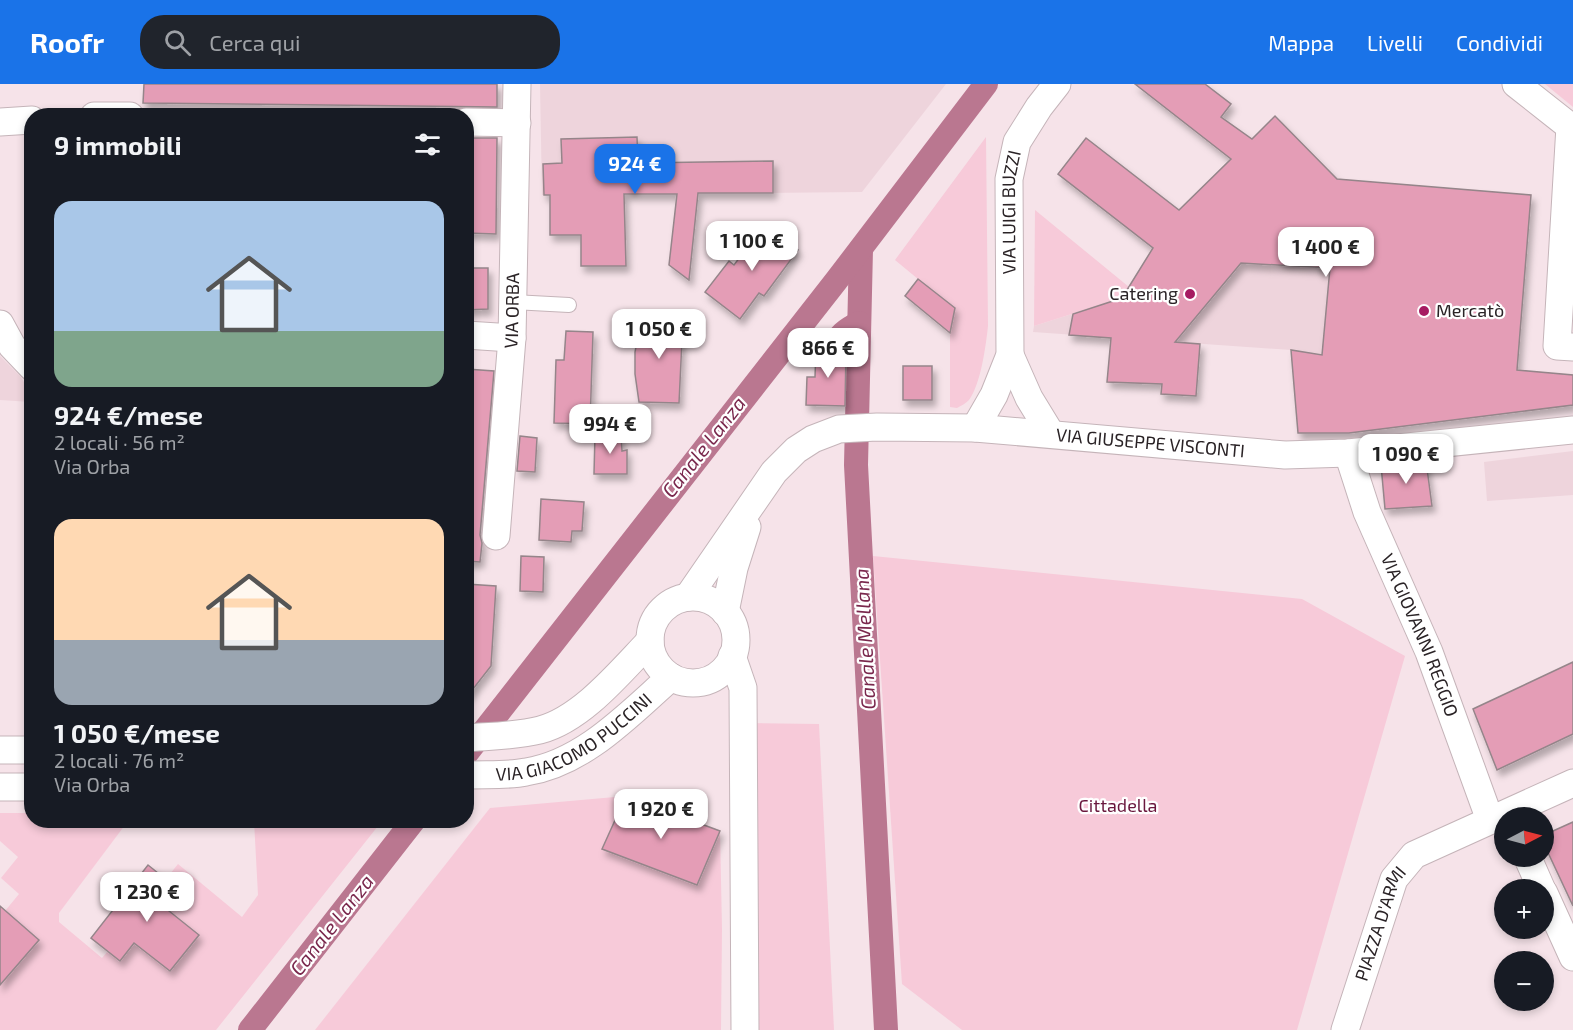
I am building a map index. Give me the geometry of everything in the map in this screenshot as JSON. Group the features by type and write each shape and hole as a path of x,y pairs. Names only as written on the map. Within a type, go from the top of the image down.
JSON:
{"street":[{"name":"VIA ORBA","path":"496,536 512,338 517,84"},
{"name":"VIA LUIGI BUZZI","path":"975,428 994,395 1010,355 1009,179 1017,142 1057,84"},
{"path":"1516,84 1572,128 1557,346 1573,347"},
{"path":"0,122 24,120"},
{"path":"474,122 517,123"},
{"path":"474,336 512,338"},
{"path":"15,337 24,353"},
{"name":"VIA LUIGI BUZZI","path":"1010,355 1029,398 1051,435"},
{"name":"VIA GIUSEPPE VISCONTI","path":"688,597 774,472 796,450 813,439 839,429 975,428 1285,455 1348,453 1573,430"},
{"name":"VIA GIOVANNI REGGIO","path":"1348,453 1367,512 1498,807"},
{"name":"VIA GIUSEPPE VISCONTI","path":"725,612 734,568 756,500"},
{"path":"688,597 702,598 715,603 725,612 732,624 735,638 732,656 725,668 715,677 702,682 681,682 660,668 652,656 650,641 654,622 665,607 676,600 688,597"},
{"name":"VIA GIACOMO PUCCINI","path":"474,737 541,730 559,722 582,707 610,683 650,641"},
{"path":"732,656 743,688 745,1030"},
{"name":"VIA GIACOMO PUCCINI","path":"476,775 526,772 554,764 580,751 606,734 671,677"},
{"path":"702,682 727,701 742,729"},
{"path":"0,750 24,750"},
{"name":"PIAZZA D'ARMI","path":"1523,807 1573,783"},
{"path":"0,787 24,786"},
{"name":"PIAZZA D'ARMI","path":"1345,1030 1394,879 1414,855 1494,820"},
{"path":"1554,915 1573,957"}],"lane":[{"path":"513,302 569,305"}],"shaded area":[{"path":"540,84 946,84 862,192 542,195"},
{"path":"1275,116 1242,263 1330,268 1322,355 1291,350 1033,332 1034,326 1122,298 1176,213"},
{"path":"0,356 24,382 24,402 0,400"},
{"path":"1573,451 1573,495 1487,501 1484,462"}],"green space":[{"path":"1545,84 1573,84 1573,107"},
{"path":"986,137 988,326 977,384 969,400 957,408 950,407 950,333 918,279 895,260"},
{"path":"1035,210 1129,287 1122,298 1034,326"},
{"name":"Cittadella","path":"873,556 1302,599 1405,656 1297,1030 962,1030 902,984"},
{"path":"750,723 819,724 834,1030 757,1030"},
{"path":"626,796 720,831 721,1030 315,1030 490,808"},
{"path":"0,813 24,813 24,828 123,828 59,913 59,922 102,958 108,951 120,961 134,943 170,971 198,935 164,907 178,889 166,879 178,864 242,917 258,895 254,828 376,828 216,1030 0,1030 0,968 8,975 39,940 5,911 19,894 1,878 18,857 0,841"}],"building":[{"path":"144,84 497,84 497,107 143,103"},
{"path":"1135,84 1205,84 1231,104 1221,117 1252,139 1275,116 1337,179 1531,195 1517,370 1573,375 1573,405 1349,433 1298,433 1291,350 1322,355 1330,268 1241,263 1175,342 1200,344 1196,396 1161,394 1162,384 1107,382 1111,338 1069,335 1073,314 1122,298 1153,248 1058,174 1086,138 1179,210 1231,159"},
{"path":"637,137 638,163 773,161 773,193 698,193 689,280 669,265 677,194 624,194 626,266 581,266 581,235 550,235 550,195 544,195 543,164 562,163 561,139"},
{"path":"474,138 497,138 496,234 474,233"},
{"path":"764,225 798,250 764,296 759,293 740,319 705,292 729,261 734,265"},
{"path":"474,268 488,268 488,309 474,310"},
{"path":"918,279 955,308 950,333 905,296"},
{"path":"641,319 683,319 679,403 639,402 635,352"},
{"path":"566,331 593,332 590,424 554,423 556,360 564,360"},
{"path":"816,349 846,350 845,406 806,405 807,377 815,377"},
{"path":"903,366 932,366 932,400 903,400"},
{"path":"474,370 494,371 480,535 482,543 480,562 474,562"},
{"path":"595,434 621,434 622,451 627,450 627,474 594,474"},
{"path":"520,436 537,438 535,472 517,471"},
{"path":"1426,461 1432,506 1385,509 1381,465"},
{"path":"541,499 584,502 582,531 572,531 571,542 539,540"},
{"path":"521,556 544,557 543,592 520,591"},
{"path":"474,585 496,586 491,666 474,688"},
{"path":"1573,662 1573,734 1497,770 1473,709"},
{"path":"626,796 720,831 697,885 602,849"},
{"path":"1573,822 1573,906 1554,865 1554,831"},
{"path":"148,865 178,889 164,907 199,935 170,971 134,943 120,961 91,938"},
{"path":"0,906 39,940 0,985"}],"waterway":[{"name":"Canale Lanza","path":"474,744 836,281 986,84"},
{"name":"Canale Mellana","path":"861,249 856,465 886,1030"},
{"path":"833,348 843,333 859,323"},
{"name":"Canale Lanza","path":"250,1030 408,828"}],"place":[{"name":"Catering","path":"1190,294"},
{"name":"Mercatò","path":"1424,311"}]}
